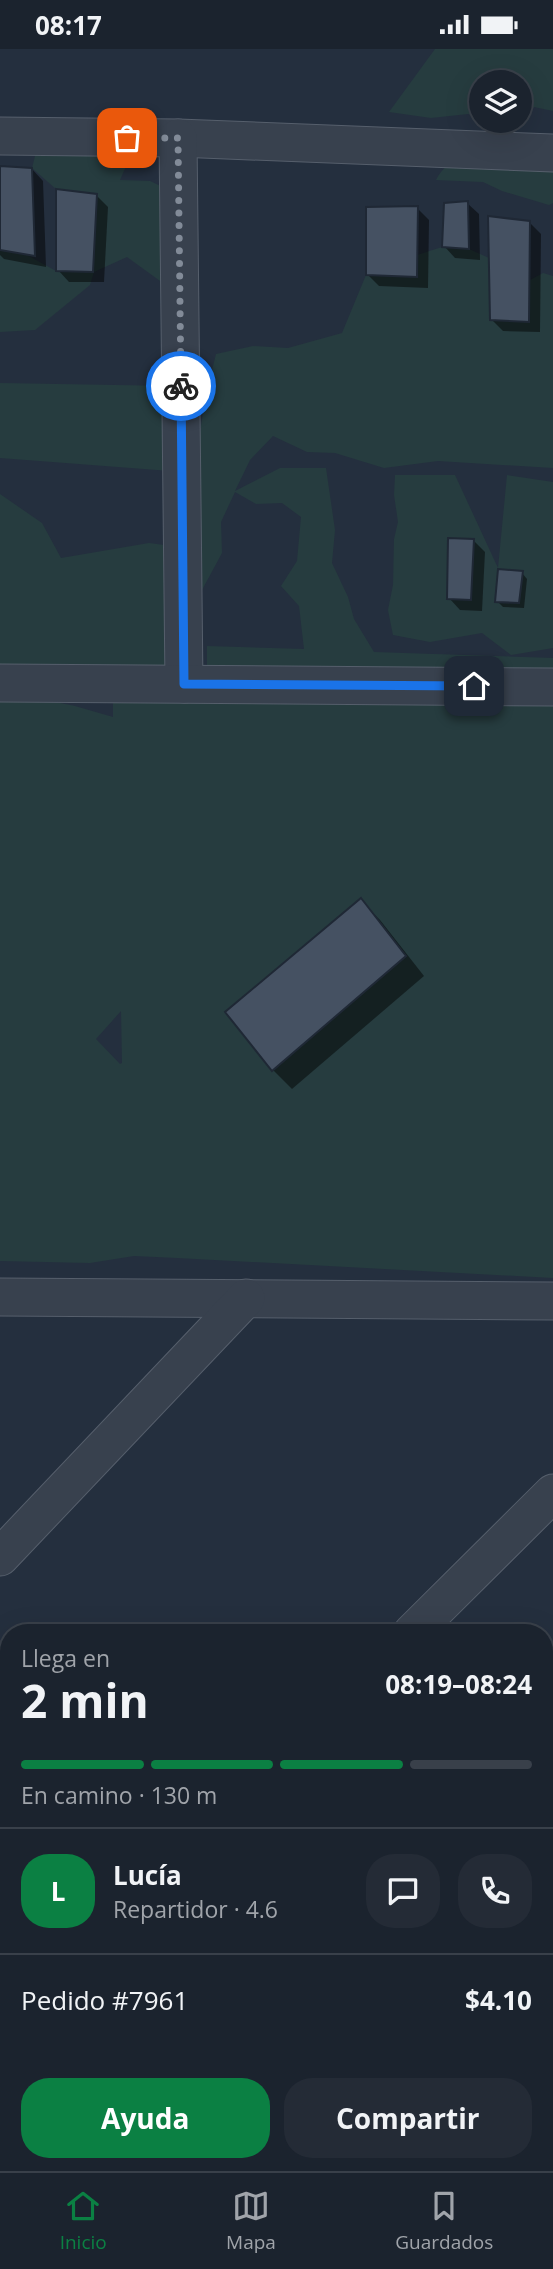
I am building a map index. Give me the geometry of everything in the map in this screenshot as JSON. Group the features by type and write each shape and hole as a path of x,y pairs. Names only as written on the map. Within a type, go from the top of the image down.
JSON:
{"street":[{"path":"0,135 178,138 553,153"},
{"path":"178,138 184,684"},
{"path":"0,683 553,687"},
{"path":"0,1297 553,1301"},
{"path":"0,1557 246,1299"},
{"path":"421,1624 553,1493"}],"green space":[{"path":"435,49 553,49 553,111 534,107 532,109 532,70 469,70 469,114 431,118 389,112"},
{"path":"553,138 553,203 549,205 502,191 483,182 436,180 445,168 472,152 505,144"},
{"path":"37,148 133,150 120,180 150,181 171,191 167,286 127,257 94,272 90,285 35,330 0,332 0,250 27,255 56,271 93,271 97,194 56,189 32,168"},
{"path":"442,247 469,249 489,258 490,320 528,321 530,280 543,273 553,276 553,468 438,461 384,468 335,453 307,452 273,436 250,460 235,491 280,468 326,468 335,530 332,563 348,597 354,619 374,652 553,658 553,1278 134,1256 90,1263 0,1261 0,691 75,706 113,717 113,702 207,702 207,646 304,649 299,606 281,586 297,561 301,517 282,503 256,504 235,492 221,522 222,553 202,590 183,580 175,675 0,669 0,494 42,523 61,558 149,543 164,545 192,489 205,398 216,354 253,346 288,348 342,333 366,275 417,277 417,255","holes":["121,1011 122,1063 96,1039"]},
{"path":"0,383 174,386 170,471 0,458"},
{"path":"395,475 455,475 498,568 507,475 553,482 553,648 511,655 482,633 430,642 393,635 388,610 393,585 394,539 398,522 394,495"}],"building":[{"path":"0,166 32,168 35,256 0,250"},
{"path":"56,189 97,194 93,272 56,271"},
{"path":"468,201 469,249 442,247 444,203"},
{"path":"418,206 417,277 366,275 366,207"},
{"path":"488,216 530,221 529,322 490,320"},
{"path":"448,538 474,539 471,600 447,599"},
{"path":"498,569 523,571 519,603 495,602"},
{"path":"361,898 406,956 272,1071 225,1012"}],"way so far":[{"path":"127,138 178,138 181,386"}],"route":[{"path":"181,386 184,684 474,686"}]}
